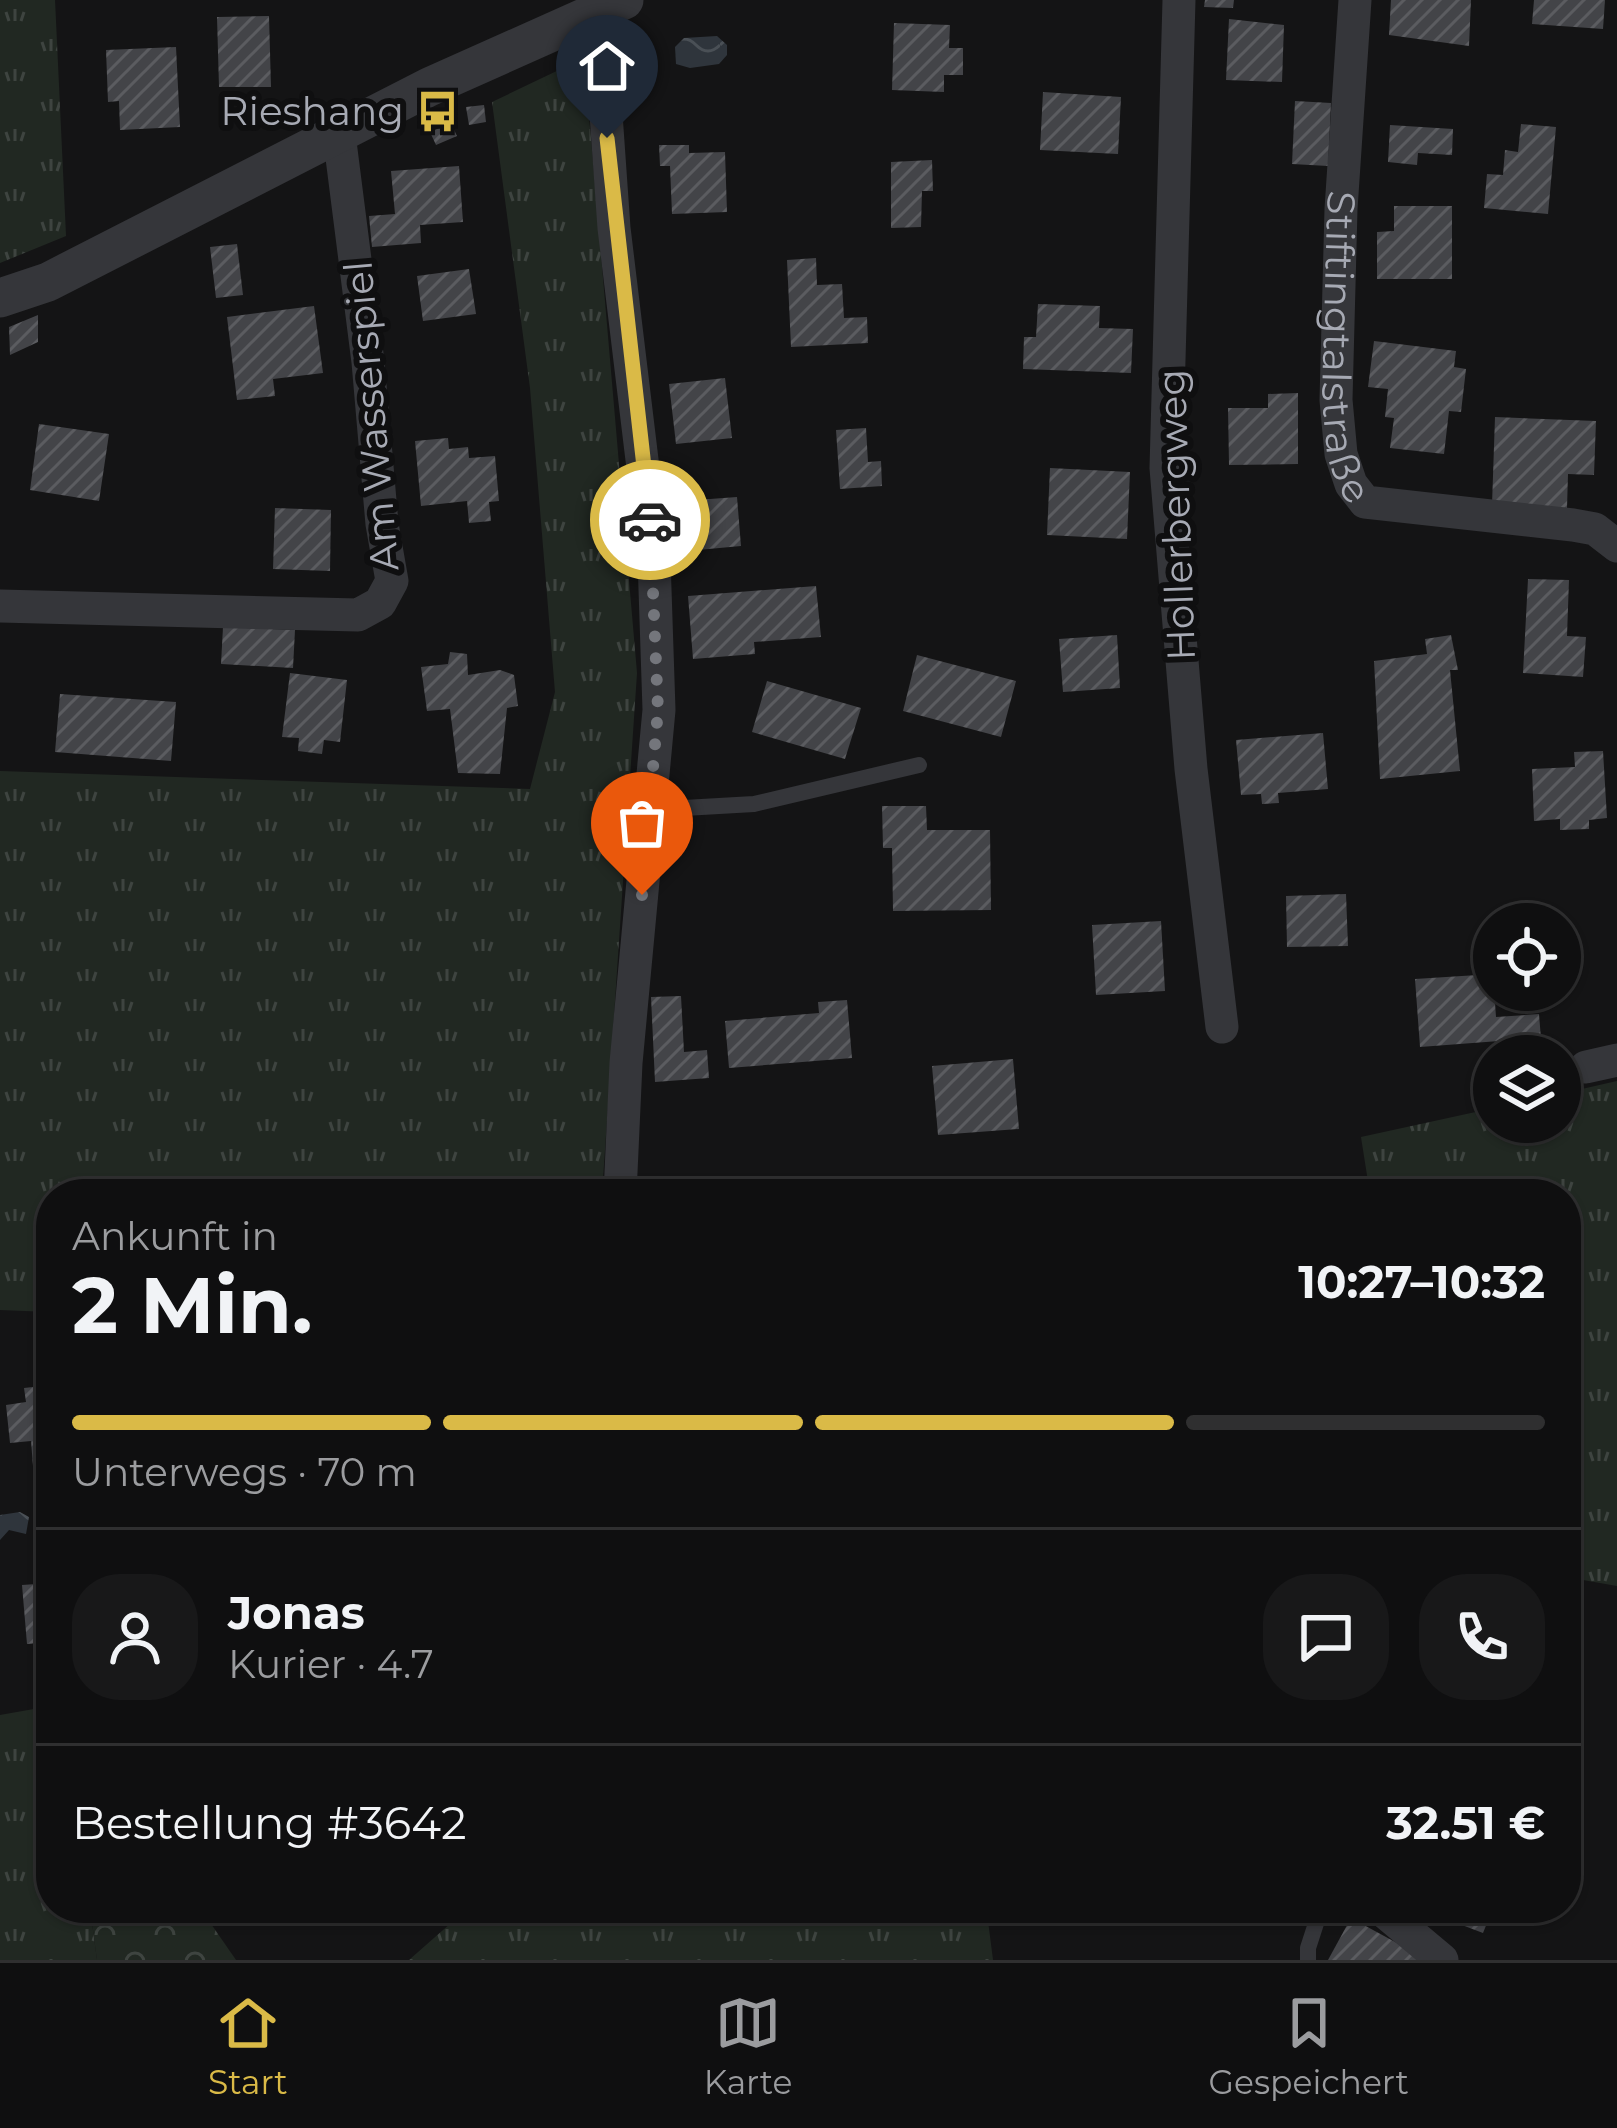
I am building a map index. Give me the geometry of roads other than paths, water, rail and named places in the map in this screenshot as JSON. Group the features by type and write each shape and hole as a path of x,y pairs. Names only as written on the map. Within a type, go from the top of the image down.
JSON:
{"street":[{"name":"Hollerbergweg","path":"1179,0 1166,468 1191,769 1222,1027"},
{"name":"Stiftingtalstraße","path":"1355,0 1341,209 1336,400 1351,484 1365,502 1573,525 1595,529 1617,546"},
{"path":"0,298 48,282 429,87 607,4 614,227 654,559 658,710 626,1064 621,1179"},
{"name":"Am Wasserspiel","path":"0,606 358,615 380,603 392,581 340,134"},
{"path":"1398,1923 1442,1960"}],"lane":[{"path":"649,810 754,804 919,766"},
{"path":"1308,1960 1316,1923"}],"water":[{"path":"717,36 727,45 727,55 719,64 690,68 676,64 675,47 684,38"},
{"path":"20,1512 29,1517 26,1534 9,1530 0,1540 0,1515"}],"place":[{"name":"Rieshang","path":"438,111"}]}
